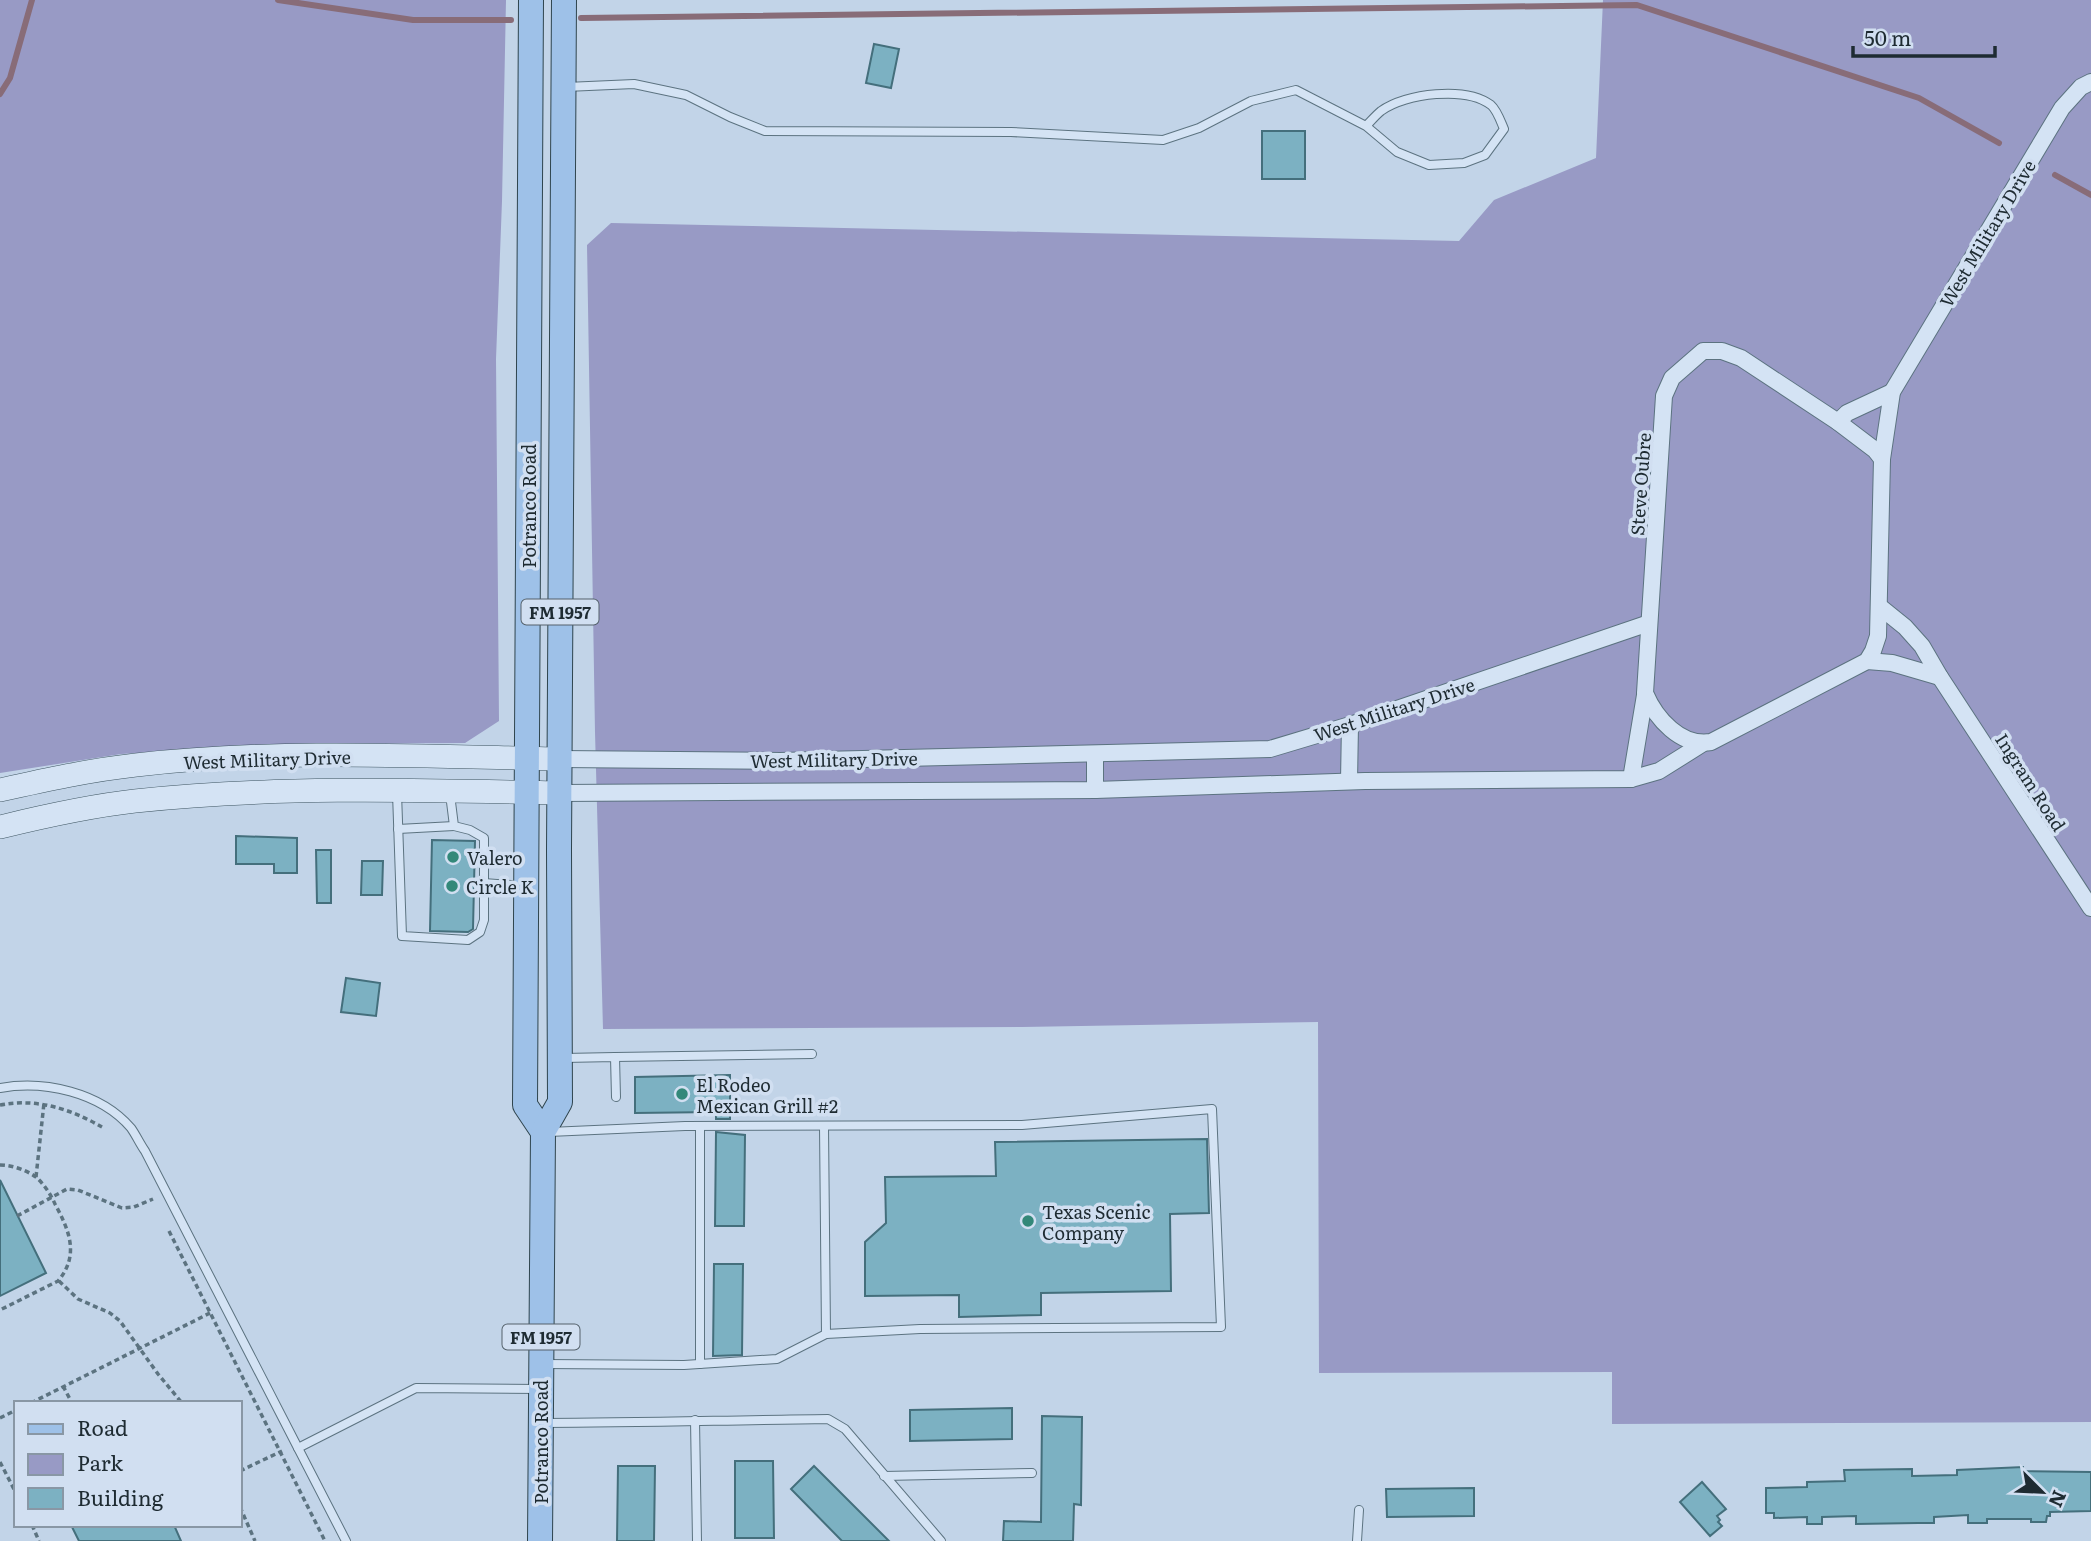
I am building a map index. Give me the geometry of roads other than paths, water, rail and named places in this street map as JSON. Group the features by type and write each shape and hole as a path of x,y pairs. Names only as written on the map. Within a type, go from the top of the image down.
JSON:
{"main road":[{"name":"Potranco Road","path":"531,0 525,1105 543,1132"},
{"name":"Potranco Road","path":"540,1541 543,1132 560,1102 564,0"},
{"name":"West Military Drive","path":"0,790 136,765 275,755 560,759"},
{"name":"West Military Drive","path":"0,827 53,814 134,801 270,791 560,793"}],"street":[{"name":"West Military Drive","path":"1882,459 1892,391 2062,108 2081,88 2091,82"},
{"name":"Steve Oubre","path":"1631,779 1645,693 1664,396 1672,378 1703,351 1723,351 1741,358 1838,422 1875,450 1882,459"},
{"path":"1838,422 1847,413 1892,391"},
{"path":"1867,662 1878,636 1882,459"},
{"name":"Ingram Road","path":"1879,606 1905,627 1922,646 2091,908"},
{"name":"West Military Drive","path":"560,759 780,761 1270,749 1350,725 1649,623"},
{"path":"1645,693 1651,708 1665,724 1684,740 1702,744 1711,742 1867,662 1892,663 1940,677"},
{"path":"1349,781 1350,725"},
{"name":"West Military Drive","path":"560,793 1095,790 1349,781 1631,779 1659,771 1702,744"},
{"path":"1095,754 1095,790"}],"lane":[{"path":"563,87 634,84 686,94 730,117 765,131 1011,132 1163,139 1199,128 1251,101 1296,90 1366,126 1397,152 1429,165 1464,163 1485,155 1504,129 1493,106 1472,96 1442,92 1402,101 1382,110 1366,126"},
{"path":"397,791 398,830 402,936 468,940 480,932 484,920 484,838 470,830 454,826 398,830"},
{"path":"450,791 454,826"},
{"path":"484,883 526,886"},
{"path":"560,1058 811,1055"},
{"path":"615,1057 616,1097"},
{"path":"0,1088 29,1085 65,1090 110,1110 131,1128 346,1541"},
{"path":"541,1364 699,1364 778,1359 826,1334 920,1329 1221,1327 1212,1108 1022,1125 700,1126 543,1132"},
{"path":"699,1364 700,1126"},
{"path":"824,1126 826,1334"},
{"path":"298,1448 416,1388 540,1389"},
{"path":"541,1423 629,1424 695,1420 828,1419 845,1429 941,1541"},
{"path":"695,1420 696,1541"},
{"path":"884,1476 1032,1474"},
{"path":"1357,1541 1359,1510"}],"waterway":[{"path":"0,94 10,78 32,0"},
{"path":"278,0 413,20 511,20"},
{"path":"581,18 1637,5 1919,98 1999,143"},
{"path":"2055,175 2091,195"}],"place":[{"name":"Valero","path":"453,857"},
{"name":"Circle K","path":"452,886"},
{"name":"El Rodeo Mexican Grill #2","path":"682,1094"},
{"name":"Texas Scenic Company","path":"1028,1221"}]}
